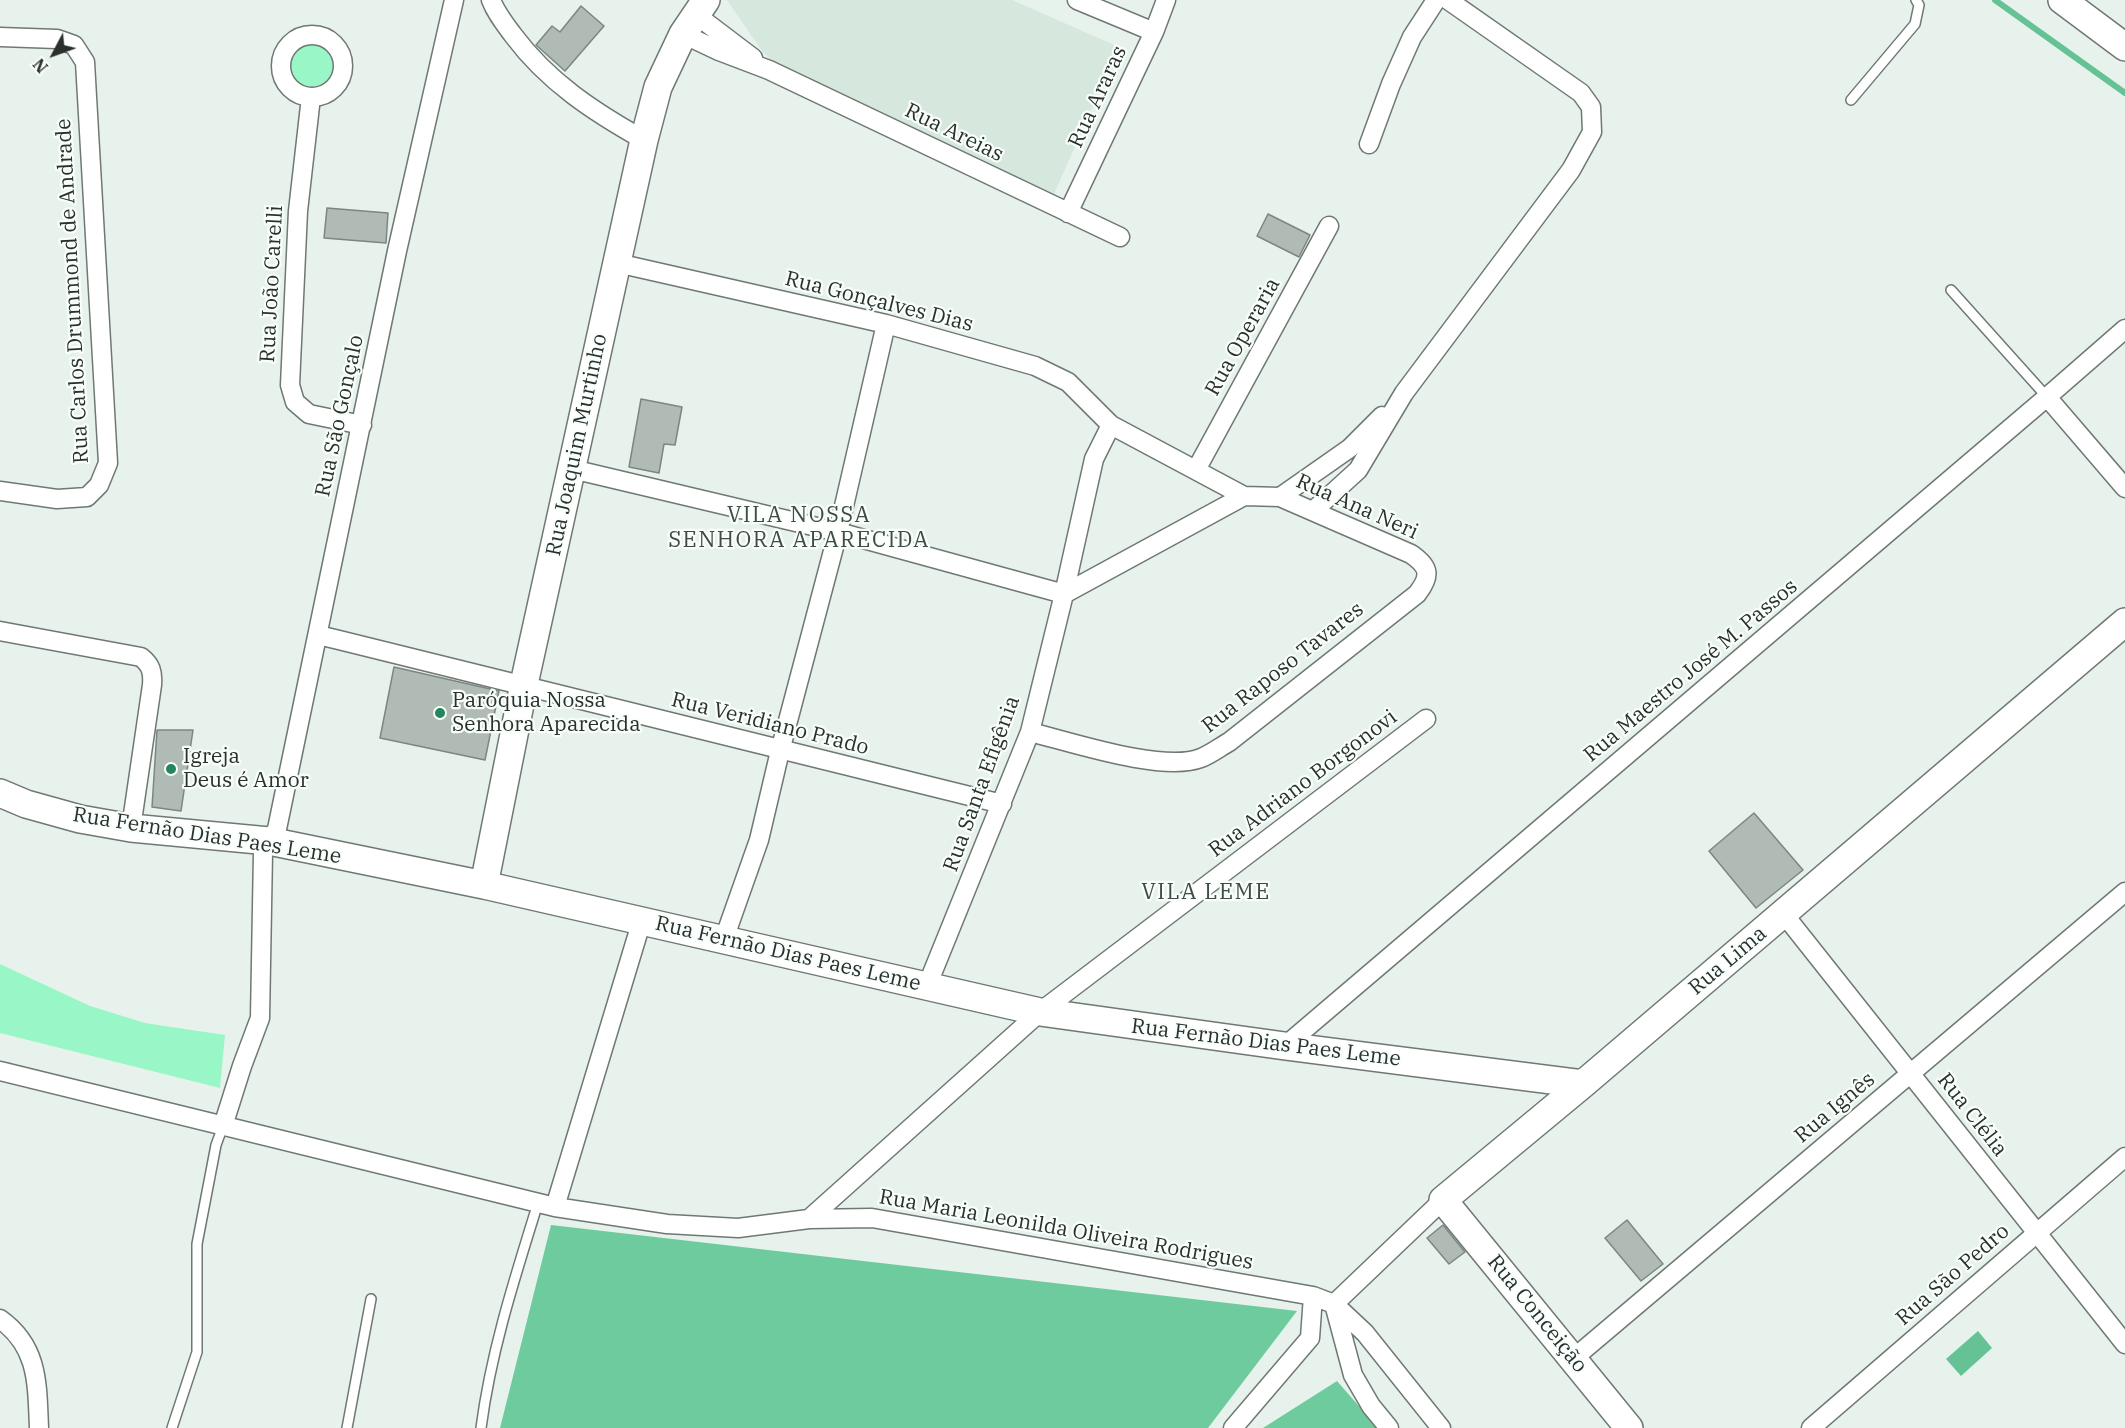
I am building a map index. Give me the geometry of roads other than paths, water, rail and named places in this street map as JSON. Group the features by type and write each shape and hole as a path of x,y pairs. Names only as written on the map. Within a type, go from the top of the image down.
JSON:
{"main road":[{"path":"2062,0 2125,47"},
{"name":"Rua Joaquim Murtinho","path":"484,885 524,684 644,140 658,87 695,16"},
{"name":"Rua Lima","path":"1443,1200 2123,627"},
{"name":"Rua Fernão Dias Paes Leme","path":"0,793 26,804 80,819 131,828 269,841 484,885 1040,1012 1285,1046 1584,1083"},
{"name":"Rua Conceição","path":"1443,1200 1629,1428"}],"street":[{"name":"Rua São Gonçalo","path":"223,1126 260,1018 263,852 277,829 397,251 454,0"},
{"path":"491,0 496,12 528,55 556,83 598,114 644,140"},
{"path":"1077,0 1154,32"},
{"name":"Rua Araras","path":"1068,213 1154,32 1166,0"},
{"path":"1369,144 1391,84 1412,37 1436,0"},
{"path":"1313,512 1358,470 1404,393 1571,170 1592,132 1591,107 1581,93 1448,0"},
{"name":"Rua Areias","path":"695,16 719,51 769,70 1120,237"},
{"name":"Rua Carlos Drummond de Andrade","path":"0,38 57,39 74,45 85,62 108,463 99,485 87,497 57,498 0,491"},
{"name":"Rua João Carelli","path":"311,97 298,211 290,385 295,402 309,414 362,425"},
{"name":"Rua Operaria","path":"1196,470 1329,226"},
{"name":"Rua Gonçalves Dias","path":"617,263 886,324 1035,366 1068,382 1111,425"},
{"path":"724,939 759,840 838,531 886,324"},
{"name":"Rua Maestro José M. Passos","path":"1285,1046 2125,329"},
{"path":"1280,497 1350,448 1404,393"},
{"path":"2047,397 2125,488"},
{"name":"Rua Ana Neri","path":"1111,425 1244,496 1280,497 1411,554 1421,561 1427,570 1425,583 1417,594"},
{"name":"Rua Santa Efigênia","path":"927,986 1030,732 1094,459 1111,425"},
{"path":"572,469 838,531 1064,594 1244,496"},
{"name":"Rua Raposo Tavares","path":"1030,732 1149,761 1176,763 1201,758 1229,742 1417,594"},
{"path":"0,631 141,657 149,663 153,673 152,685 131,828"},
{"name":"Rua Veridiano Prado","path":"318,635 524,684 780,751 1002,804"},
{"name":"Rua Adriano Borgonovi","path":"809,1219 1040,1012 1426,719"},
{"name":"Rua Ignês","path":"1574,1358 2125,892"},
{"name":"Rua Clélia","path":"1783,914 2125,1344"},
{"path":"547,1205 642,920"},
{"name":"Rua Maria Leonilda Oliveira Rodrigues","path":"0,1071 547,1205 678,1225 738,1228 809,1219 872,1218 1313,1296 1334,1304"},
{"name":"Rua São Pedro","path":"1811,1428 2125,1157"},
{"name":"Rua Lima","path":"1334,1304 1443,1200"},
{"path":"1233,1428 1310,1338 1313,1296"},
{"path":"1334,1304 1353,1375 1371,1406 1389,1428"},
{"path":"1334,1304 1365,1333 1442,1428"},
{"path":"0,1319 20,1337 35,1368 38,1385 39,1428"}],"lane":[{"path":"1851,100 1915,24 1919,5 1916,0"},
{"path":"1951,290 2047,397"},
{"path":"172,1428 197,1352 197,1244 216,1145 223,1126"},
{"path":"481,1428 484,1402 504,1313 547,1205"},
{"path":"347,1428 371,1299"}],"waterway":[{"path":"1995,0 2125,93"}],"place":[{"name":"Paróquia Nossa Senhora Aparecida","path":"440,713"},
{"name":"Igreja Deus é Amor","path":"171,769"}],"district":[{"name":"VILA NOSSA SENHORA APARECIDA","path":"799,528"},
{"name":"VILA LEME","path":"1206,893"}]}
